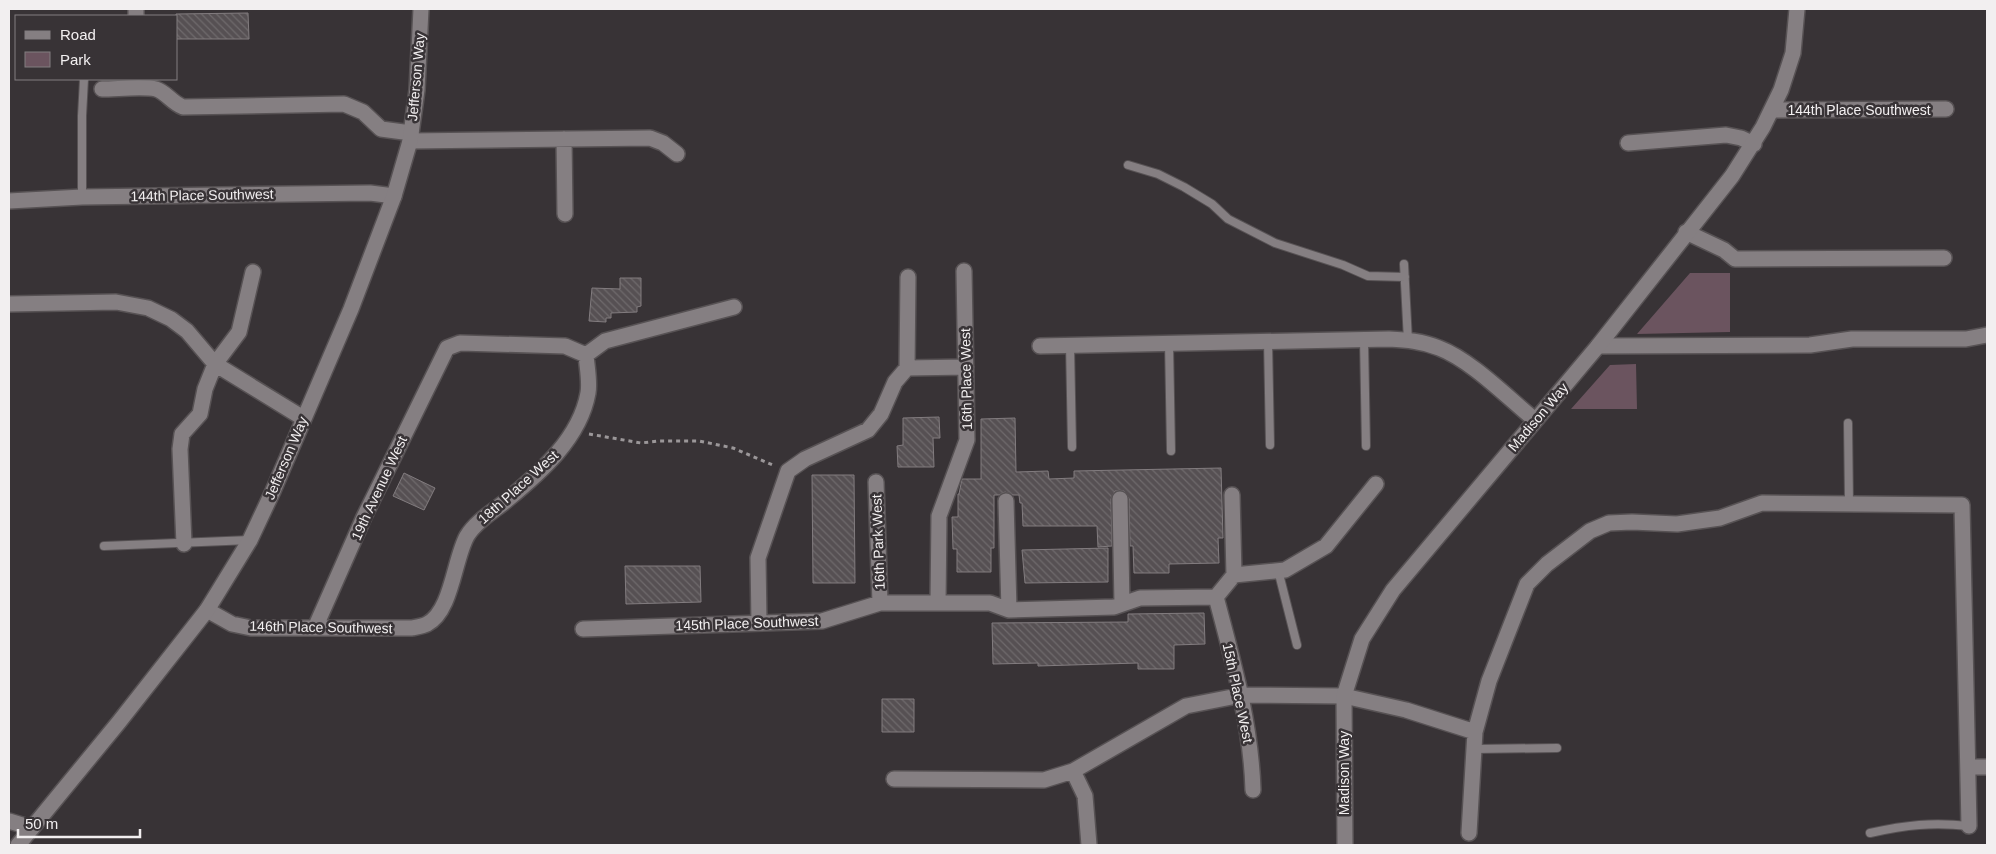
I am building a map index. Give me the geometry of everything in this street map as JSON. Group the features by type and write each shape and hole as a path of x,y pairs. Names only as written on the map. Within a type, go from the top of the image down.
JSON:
{"street":[{"name":"Jefferson Way","path":"18,845 119,722 207,610 250,540 371,261 394,196 411,137 417,90 421,9"},
{"name":"Madison Way","path":"1345,845 1344,696 1362,639 1393,590 1598,346 1732,176 1754,144 1772,110 1788,71 1793,53 1797,9"},
{"path":"102,89 156,90 165,94 173,103 183,107 344,104 363,112 382,128 411,137 650,138 663,143 677,154"},
{"name":"144th Place Southwest","path":"1772,110 1946,109"},
{"path":"1628,143 1726,135 1741,138 1754,144"},
{"path":"564,139 565,214"},
{"name":"144th Place Southwest","path":"9,200 82,197 370,193 394,196"},
{"path":"1686,232 1724,250 1736,259 1944,258"},
{"name":"16th Place West","path":"938,603 939,516 967,440 964,271"},
{"path":"184,544 180,448 182,434 200,414 204,389 215,364 238,332 254,272"},
{"path":"759,623 758,558 788,471 805,459 868,430 880,414 894,382 907,368 908,278"},
{"path":"9,304 116,302 148,308 171,319 187,331 215,364 304,418"},
{"path":"586,355 605,341 734,307"},
{"path":"1598,346 1810,345 1852,339 1966,339 1987,335"},
{"path":"1040,346 1268,341 1417,341 1440,348 1465,362 1535,420"},
{"name":"19th Avenue West","path":"315,628 364,517 446,348 460,343 565,346 586,355"},
{"name":"18th Place West","path":"436,618 444,602 467,536 557,453 579,424 588,392 586,355"},
{"path":"907,368 966,367"},
{"name":"16th Park West","path":"876,482 880,603"},
{"path":"1234,575 1281,570 1326,546 1376,484"},
{"path":"1216,597 1234,575 1232,495"},
{"path":"1120,499 1122,604"},
{"path":"1006,501 1008,610"},
{"path":"1469,832 1475,732 1489,681 1527,584 1547,564 1590,530 1609,523 1677,524 1720,518 1762,503 1962,505 1969,826"},
{"name":"145th Place Southwest","path":"583,629 822,621 880,603 990,603 1008,610 1114,607 1140,598 1216,597"},
{"name":"15th Place West","path":"1216,597 1242,695 1252,760 1253,790"},
{"name":"146th Place Southwest","path":"207,610 232,624 250,628 412,628 426,624 436,618"},
{"path":"894,779 1044,780 1074,771 1186,706 1242,695 1344,696 1406,710 1475,732"},
{"path":"1968,767 1987,767"},
{"path":"1074,771 1085,796 1089,845"},
{"path":"9,821 32,828"}],"lane":[{"path":"82,197 84,80"},
{"path":"1128,165 1158,174 1184,187 1212,204 1228,219 1275,243 1343,265 1368,276 1405,278"},
{"path":"1404,264 1408,341"},
{"path":"1364,340 1366,446"},
{"path":"1268,341 1270,445"},
{"path":"1170,343 1172,451"},
{"path":"1070,345 1072,448"},
{"path":"1848,423 1849,504"},
{"path":"104,546 250,540"},
{"path":"1281,570 1297,645"},
{"path":"1474,749 1557,748"},
{"path":"1870,833 1899,826 1938,823 1969,826"}],"path":[{"path":"574,431 640,443 699,441 733,448 788,471"}],"green space":[{"path":"1690,273 1730,273 1730,332 1637,334"},
{"path":"1636,364 1637,409 1571,409 1610,365"}],"building":[{"path":"248,13 249,39 178,39 178,15 176,14"},
{"path":"620,278 641,278 641,306 637,307 637,312 611,313 611,318 606,318 606,322 589,321 592,288 620,289"},
{"path":"939,417 940,438 933,438 934,467 898,467 897,446 903,445 903,418"},
{"path":"1015,418 1016,472 1048,471 1049,479 1074,478 1074,471 1221,468 1223,538 1218,538 1219,563 1169,564 1169,573 1134,573 1133,546 1130,546 1129,499 1124,491 1115,491 1111,499 1112,546 1098,547 1097,526 1023,526 1022,503 1020,503 1019,495 1005,492 994,495 994,548 991,548 991,572 957,572 957,549 953,549 952,517 958,517 958,494 962,479 981,479 981,419"},
{"path":"404,473 435,488 424,510 393,496"},
{"path":"812,475 854,475 855,583 813,583"},
{"path":"1108,548 1108,582 1025,583 1022,550"},
{"path":"625,566 700,566 701,602 626,604"},
{"path":"1204,613 1205,644 1174,645 1174,669 1138,669 1138,663 1038,666 1038,663 993,664 992,623 1128,622 1128,614"},
{"path":"882,699 914,699 914,732 882,732"}]}
